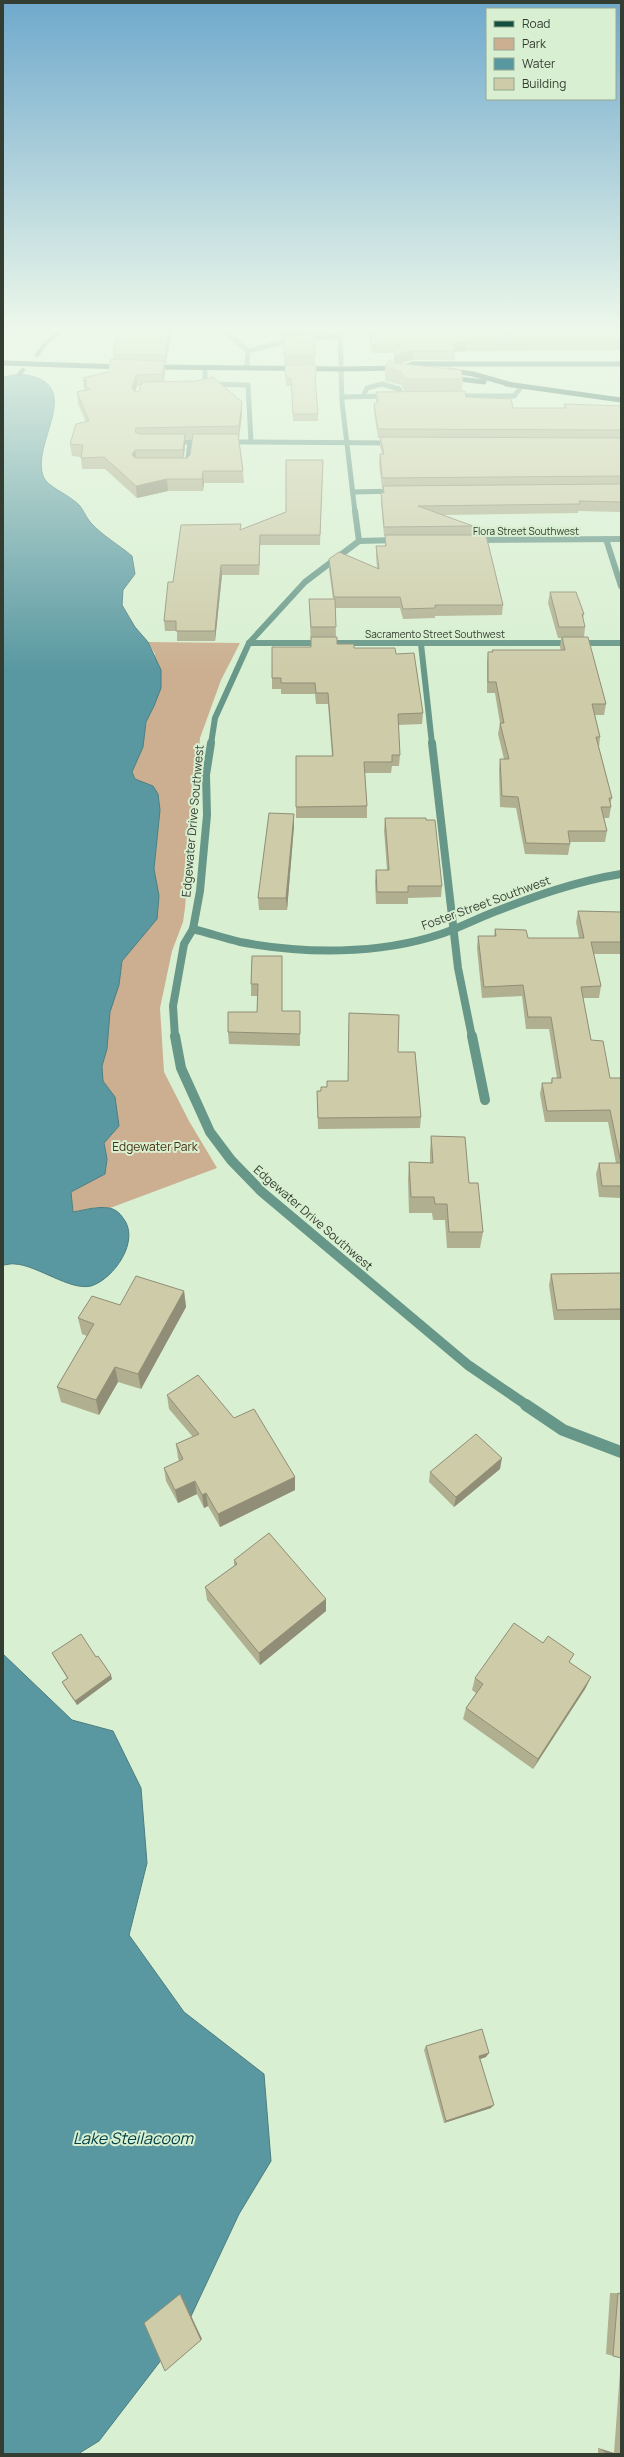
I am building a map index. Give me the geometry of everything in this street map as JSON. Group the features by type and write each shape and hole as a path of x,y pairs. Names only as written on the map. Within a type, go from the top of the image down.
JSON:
{"street":[{"path":"169,442 213,442"},
{"path":"180,466 187,466 190,442"},
{"path":"221,442 401,443"},
{"path":"346,443 359,541 406,540"},
{"path":"353,492 408,491"},
{"path":"606,539 621,586"},
{"name":"Flora Street Southwest","path":"470,540 621,539"},
{"name":"Edgewater Drive Southwest","path":"359,541 305,582 249,643 215,718 206,775 207,815 200,891 193,929 184,944 173,1006 176,1048 181,1068 210,1132 231,1160 262,1192 468,1365 564,1430 621,1452"},
{"name":"Sacramento Street Southwest","path":"249,643 621,643"},
{"path":"421,644 458,968 485,1100"},
{"name":"Foster Street Southwest","path":"193,929 241,942 303,948 339,949 408,943 435,936 586,880 621,874"}],"green space":[{"name":"Edgewater Park","path":"148,642 240,643 221,680 200,738 183,922 172,951 160,1008 164,1072 189,1121 217,1168 110,1208 98,1207 73,1212 71,1192 105,1174 107,1159 104,1143 115,1097 103,1081 102,1066 107,1049 110,1012 119,985 122,961 157,918 159,896 154,870 160,810 158,794 153,786 135,779 132,772 143,747 146,722 154,706 155,654"}],"water":[{"path":"3,442 45,442 41,464 46,481 76,502 96,528 132,556 135,574 123,590 122,605 135,627 148,642 161,670 161,688 146,722 143,747 132,772 135,779 153,786 158,794 160,810 154,869 159,896 157,919 122,961 119,985 110,1012 107,1049 102,1066 103,1081 115,1097 119,1126 104,1143 107,1159 105,1174 71,1192 73,1212 91,1208 109,1208 119,1213 128,1227 129,1237 127,1247 122,1258 108,1276 91,1286 83,1287 73,1285 24,1265 3,1265"},
{"name":"Lake Steilacoom","path":"3,1654 72,1720 113,1731 141,1788 147,1863 129,1935 184,2012 264,2074 271,2161 239,2214 185,2329 99,2441 78,2454 3,2454"}],"building":[{"path":"71,442 184,442 183,450 135,450 132,455 136,458 187,458 190,455 192,442 239,442 243,471 203,471 202,479 167,479 136,486 104,457 81,458 83,445 70,444"},
{"path":"381,442 621,442 621,476 382,478 380,454 384,454"},
{"path":"286,460 323,460 320,535 260,535 259,565 221,565 215,631 176,631 176,621 164,621 168,582 173,582 181,525 241,524 240,530 286,512"},
{"path":"621,484 621,502 579,501 580,504 418,506 473,526 384,527 381,492 384,493 383,486"},
{"path":"385,535 486,535 503,605 435,605 435,608 403,609 400,597 334,597 329,559 339,552 379,569 376,546 386,546"},
{"path":"550,592 576,592 584,614 582,614 585,627 559,627"},
{"path":"309,599 335,599 336,627 311,627"},
{"path":"311,637 337,637 337,644 354,644 354,648 395,648 396,654 414,653 423,713 398,714 400,755 392,755 392,762 364,762 367,806 296,807 296,756 333,756 328,693 316,693 315,683 281,683 281,678 272,678 272,647 311,647"},
{"path":"562,637 588,637 606,704 592,704 600,737 596,737 612,798 609,798 611,807 601,807 607,831 568,831 570,844 526,843 518,797 502,796 500,759 509,759 500,723 504,723 496,682 488,682 488,652 493,652 492,650 565,650"},
{"path":"269,813 294,814 286,898 258,898"},
{"path":"385,818 426,818 426,820 435,820 442,886 408,886 408,892 377,892 376,870 389,870"},
{"path":"578,911 621,912 621,942 591,942 601,986 581,987 591,1040 603,1041 610,1078 621,1078 621,1163 610,1110 547,1111 542,1083 552,1083 552,1078 561,1078 551,1017 528,1017 523,985 484,987 478,936 496,936 495,929 526,930 528,938 584,938"},
{"path":"252,956 282,956 282,1011 300,1011 300,1034 228,1032 228,1012 257,1012 258,984 251,984"},
{"path":"349,1013 399,1015 398,1052 415,1052 421,1117 318,1118 317,1091 321,1091 321,1087 327,1087 327,1081 348,1081"},
{"path":"431,1136 465,1137 469,1183 478,1183 483,1232 449,1232 447,1204 435,1204 434,1197 411,1197 409,1162 433,1163"},
{"path":"599,1163 621,1163 621,1186 602,1186"},
{"path":"621,1273 621,1309 557,1310 551,1274"},
{"path":"136,1276 184,1291 138,1374 115,1367 96,1400 57,1387 94,1324 78,1318 92,1296 120,1305"},
{"path":"198,1375 234,1418 254,1409 295,1477 218,1514 206,1493 202,1495 195,1481 175,1490 164,1468 183,1459 176,1444 199,1434 167,1395"},
{"path":"476,1434 502,1458 456,1497 430,1472"},
{"path":"269,1533 326,1599 259,1653 205,1587 237,1564 234,1560"},
{"path":"514,1623 543,1643 548,1636 574,1654 569,1662 591,1677 538,1759 466,1708 483,1684 475,1678"},
{"path":"81,1634 96,1657 98,1656 111,1675 75,1701 62,1682 68,1678 52,1653"},
{"path":"482,2029 489,2053 479,2056 494,2105 446,2121 426,2046"},
{"path":"618,2293 621,2294 621,2358 613,2356"},
{"path":"180,2294 201,2340 165,2371 144,2323"}]}
